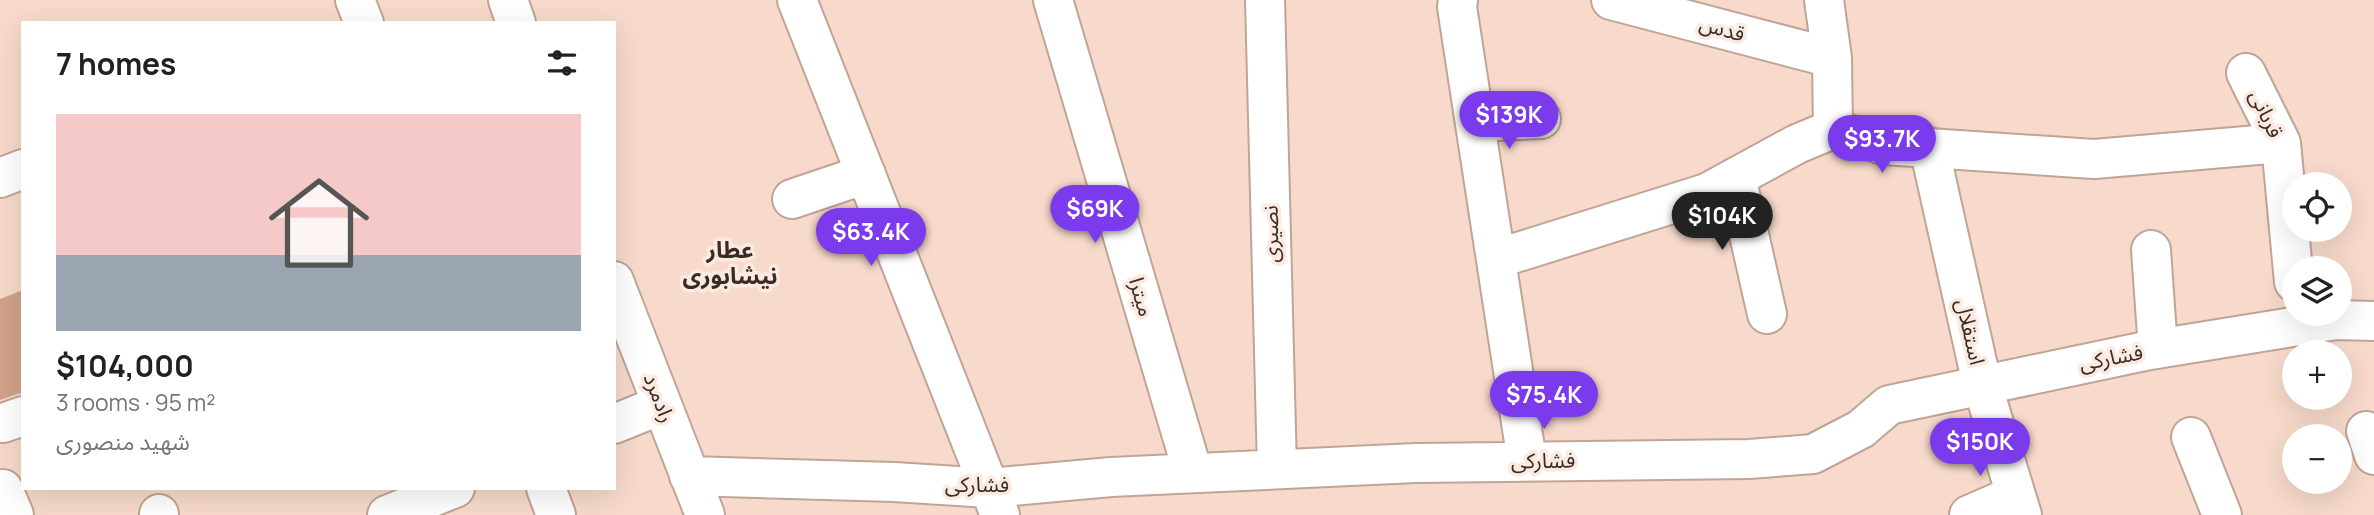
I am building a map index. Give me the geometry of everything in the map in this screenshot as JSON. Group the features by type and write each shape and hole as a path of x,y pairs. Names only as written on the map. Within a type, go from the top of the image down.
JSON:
{"street":[{"path":"355,0 363,21"},
{"path":"508,0 515,21"},
{"path":"797,0 995,501"},
{"name":"میترا","path":"1054,0 1193,473"},
{"name":"نصیری","path":"1265,0 1277,469"},
{"path":"1458,0 1527,461"},
{"name":"قدس","path":"1611,0 1660,6 1832,58"},
{"path":"1824,0 1832,58 1833,129"},
{"name":"قربانی","path":"2246,73 2281,143 2292,256"},
{"path":"1475,122 1541,119"},
{"path":"1496,259 1707,192 1797,144 1833,129 1884,145 2094,159 2281,143"},
{"name":"استقلال","path":"1929,147 1982,384 2018,505"},
{"path":"0,178 21,170"},
{"path":"792,199 866,174"},
{"path":"1736,177 1766,314"},
{"path":"2151,250 2158,349"},
{"name":"رادمرد","path":"616,286 705,515"},
{"name":"فشارکی","path":"2352,320 2374,321"},
{"name":"فشارکی","path":"690,476 894,482 995,501 1111,477 1527,461 1749,459 1813,454 1861,429 1889,405 2282,323"},
{"path":"616,423 662,405"},
{"path":"2191,437 2222,515"},
{"path":"387,515 450,490"},
{"path":"547,490 556,515"},
{"path":"1969,515 2018,505"}],"shaded area":[{"path":"21,291 21,393 0,400 0,299"}],"district":[{"name":"عطار نیشابوری","path":"730,263"}]}
